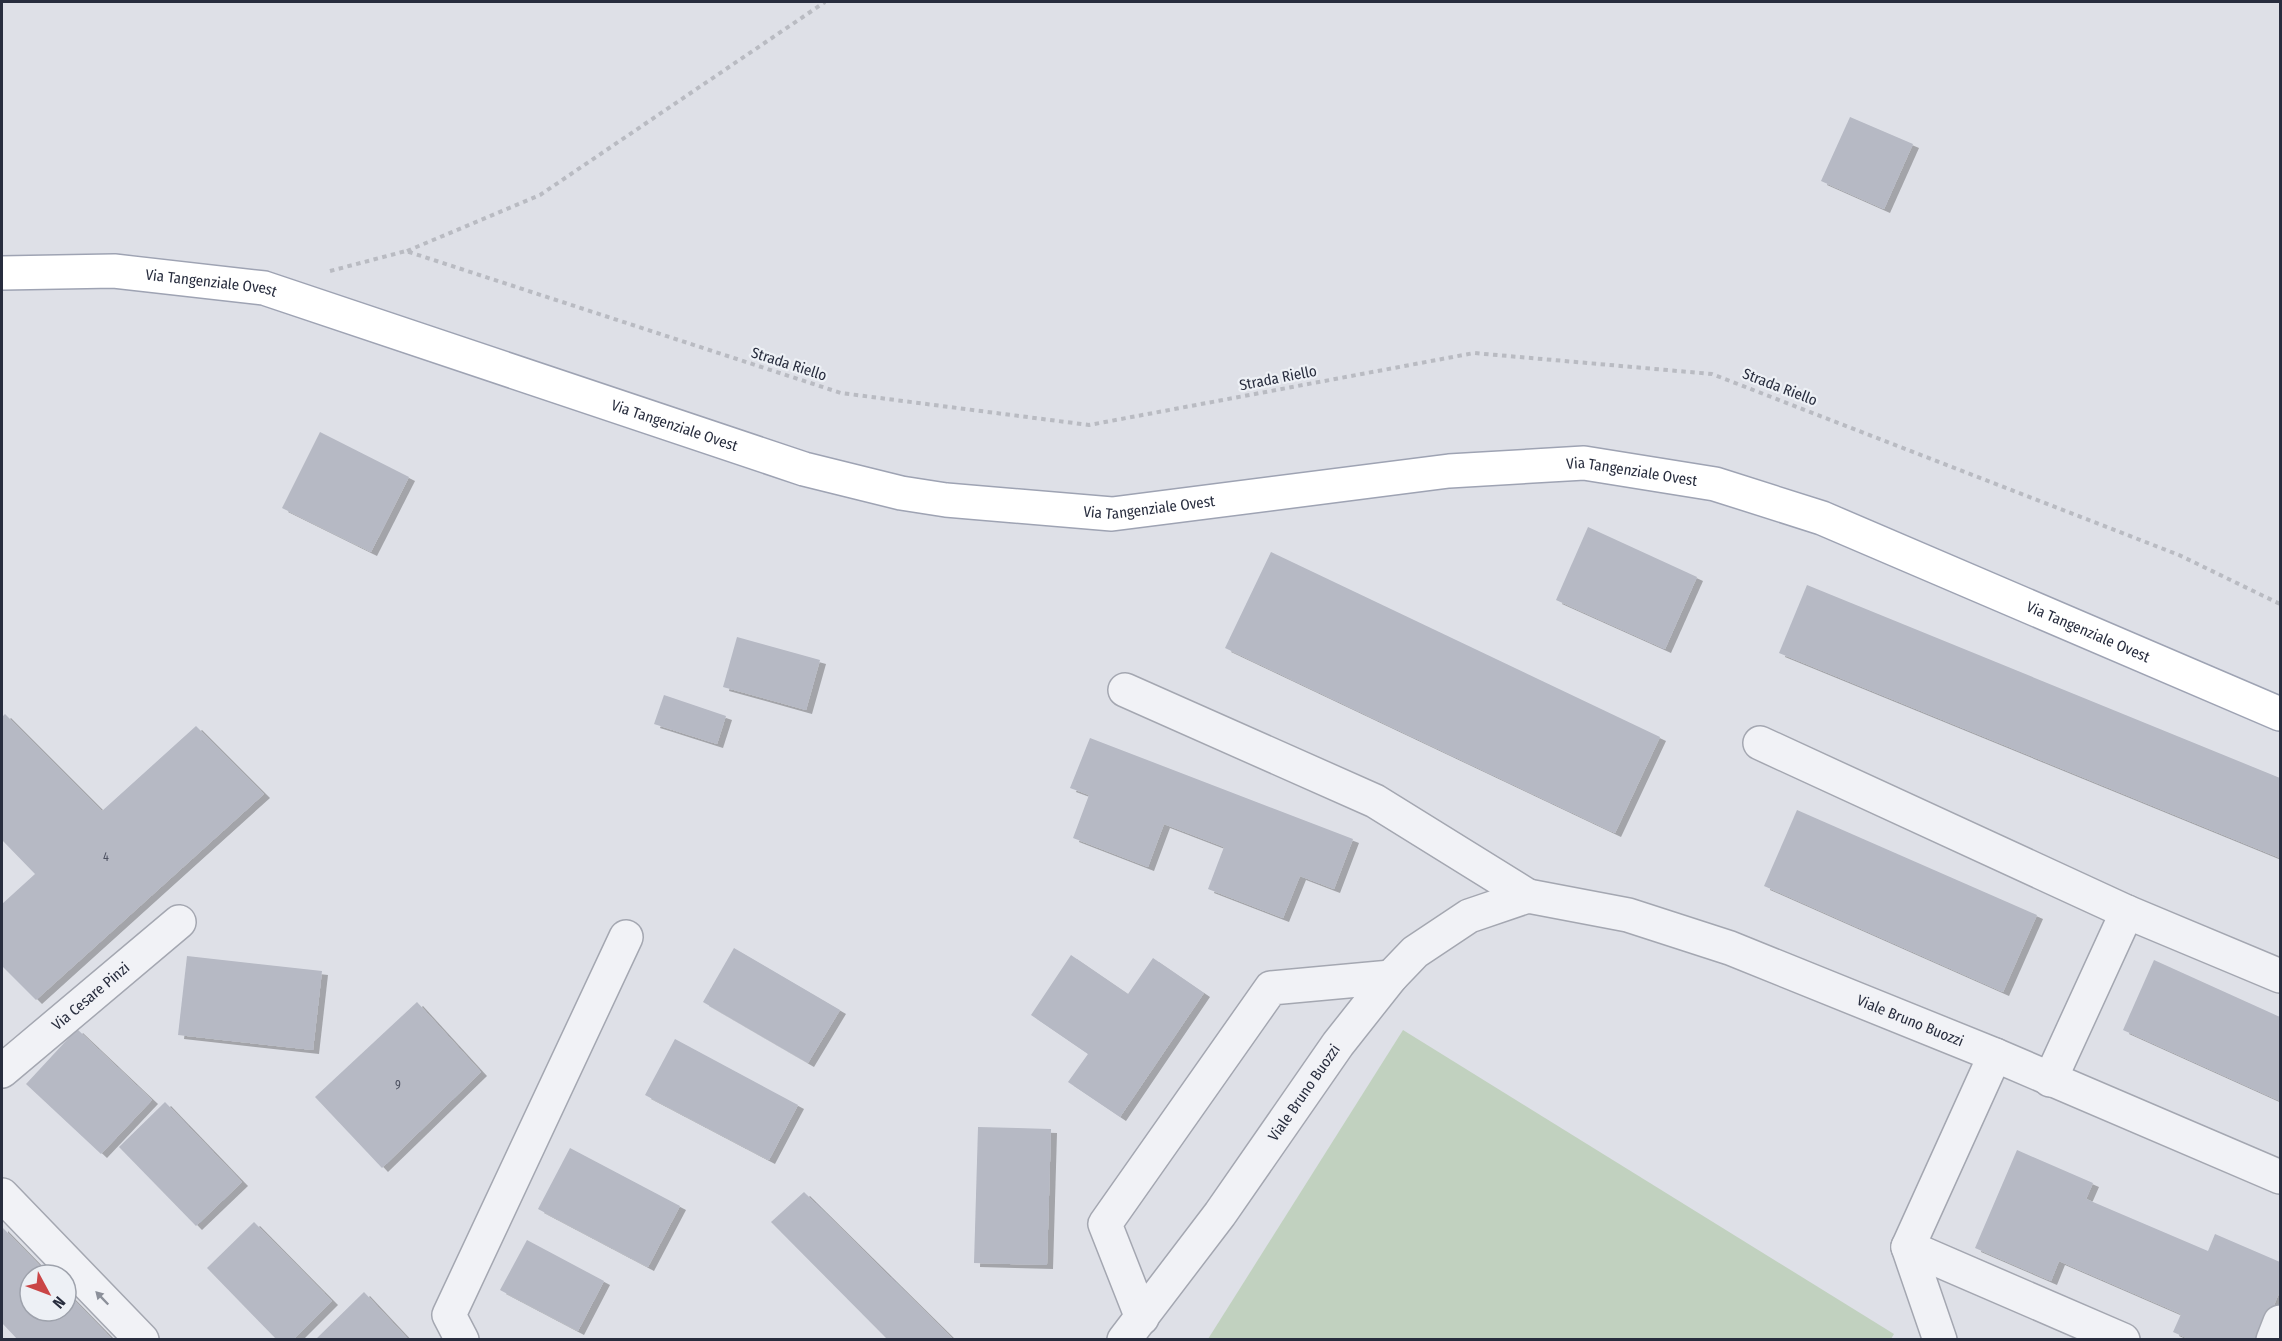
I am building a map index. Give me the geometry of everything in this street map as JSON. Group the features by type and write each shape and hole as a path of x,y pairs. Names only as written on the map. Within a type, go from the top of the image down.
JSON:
{"main road":[{"name":"Via Tangenziale Ovest","path":"2,273 114,271 264,288 804,469 901,493 946,501 1112,514 1449,471 1584,463 1715,484 1822,518 2280,714"}],"street":[{"name":"Viale Bruno Buozzi","path":"1125,690 1375,801 1528,896 1628,915 1730,948 1995,1055 2280,1177"},
{"path":"1760,742 2127,912 2280,976"},
{"name":"Viale Bruno Buozzi","path":"1133,1329 1220,1214 1338,1044 1391,977 1415,952 1469,916 1528,896"},
{"path":"2050,1080 2127,912"},
{"name":"Via Cesare Pinzi","path":"2,1071 179,922"},
{"path":"456,1327 626,937"},
{"path":"1133,1329 1105,1224 1271,988 1391,977"},
{"path":"1940,1340 1908,1248 1995,1055"},
{"path":"2,1195 142,1340"},
{"path":"1908,1248 2123,1340"},
{"path":"2273,1340 2280,1322"}],"path":[{"path":"319,274 406,251 540,195 825,2"},
{"name":"Strada Riello","path":"406,251 841,393 1089,425 1474,353 1712,374 2179,555 2280,604"}],"green space":[{"path":"1403,1030 1894,1334 1891,1339 1208,1339"}],"building":[{"path":"1850,117 1913,144 1884,209 1821,181"},
{"path":"320,432 409,477 371,552 282,508"},
{"path":"1588,527 1697,577 1665,649 1556,600"},
{"path":"1271,552 1660,737 1615,833 1225,648"},
{"path":"1807,585 2280,778 2280,858 1779,653"},
{"path":"737,637 820,660 806,710 723,687"},
{"path":"664,695 726,716 717,744 654,724"},
{"path":"5,714 102,811 196,726 264,794 36,1000 2,966 2,904 35,874 2,840 2,717"},
{"path":"1090,738 1353,839 1334,889 1300,876 1283,918 1208,889 1224,847 1164,824 1148,867 1073,838 1089,795 1070,788"},
{"path":"1797,810 2037,915 2003,992 1764,886"},
{"path":"734,948 840,1010 808,1063 703,1002"},
{"path":"1071,955 1128,994 1153,958 1204,993 1120,1117 1068,1082 1088,1054 1031,1015"},
{"path":"187,956 322,971 313,1050 178,1035"},
{"path":"2154,960 2280,1017 2280,1101 2123,1030"},
{"path":"417,1002 481,1072 382,1168 315,1097"},
{"path":"77,1029 152,1100 101,1154 26,1084"},
{"path":"675,1039 798,1105 769,1160 645,1095"},
{"path":"165,1102 242,1182 196,1226 119,1147"},
{"path":"978,1127 1051,1129 1047,1265 974,1263"},
{"path":"570,1148 680,1206 648,1267 538,1209"},
{"path":"2017,1150 2093,1183 2086,1199 2208,1251 2215,1234 2280,1262 2280,1291 2259,1340 2191,1340 2173,1332 2181,1314 2059,1261 2051,1281 1975,1248"},
{"path":"804,1192 954,1340 888,1340 771,1222"},
{"path":"254,1222 332,1301 293,1340 277,1340 207,1268"},
{"path":"2,1227 37,1263 18,1263 18,1323 78,1323 78,1304 113,1340 18,1340 2,1323"},
{"path":"527,1240 604,1281 578,1331 500,1290"},
{"path":"364,1292 409,1340 315,1340"}]}
